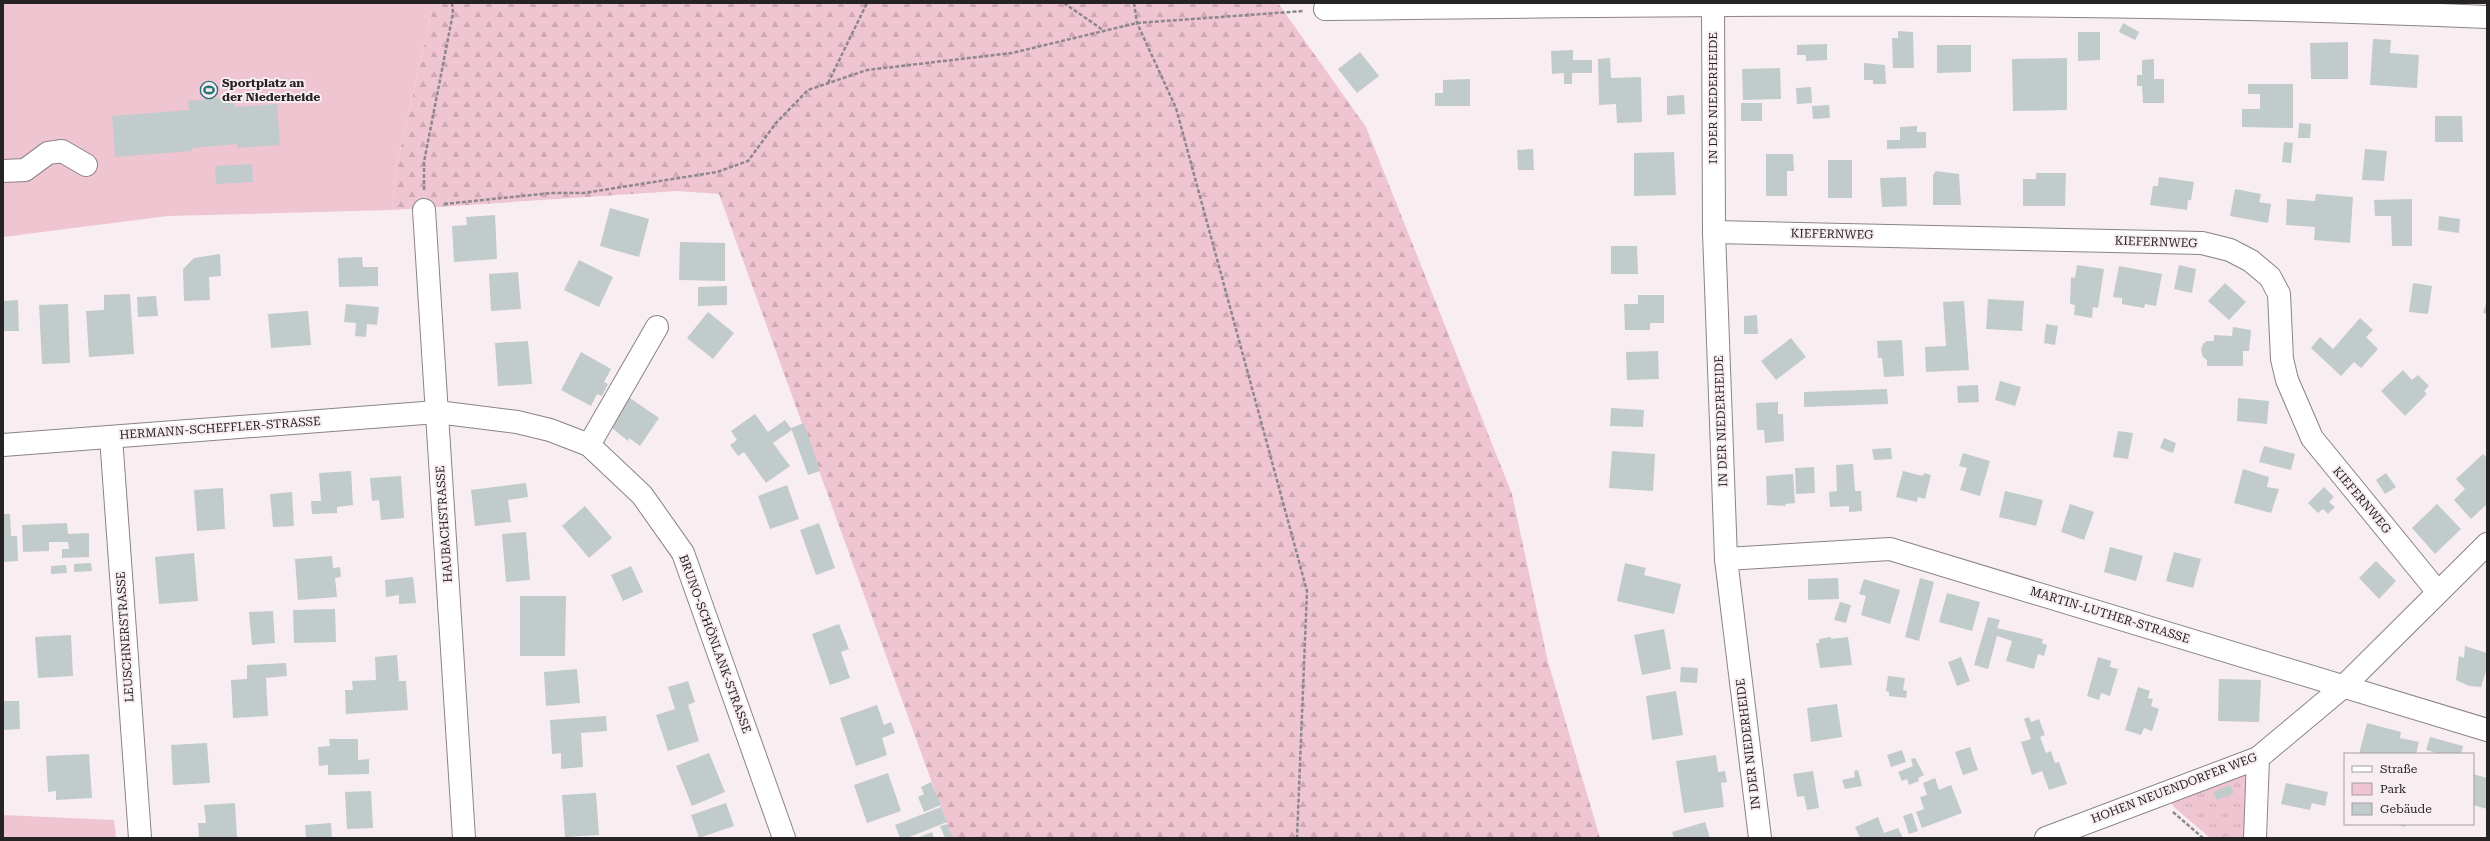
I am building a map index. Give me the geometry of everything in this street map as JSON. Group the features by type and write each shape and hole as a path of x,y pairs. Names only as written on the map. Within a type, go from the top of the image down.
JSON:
{"street":[{"path":"1325,9 1713,3 2072,4 2333,9 2487,17"},
{"name":"IN DER NIEDERHEIDE","path":"1713,3 1714,232 1726,559 1760,838"},
{"path":"3,171 25,170 48,152 62,151 86,165"},
{"name":"HAUBACHSTRASSE","path":"424,210 464,838"},
{"name":"KIEFERNWEG","path":"1714,232 2202,243 2251,261 2270,277 2279,294 2282,359 2292,394 2312,438 2437,591"},
{"path":"589,445 657,327"},
{"name":"HERMANN-SCHEFFLER-STRASSE","path":"3,445 437,412"},
{"name":"BRUNO-SCHÖNLANK-STRASSE","path":"437,412 517,422 550,430 589,445 642,495 683,553 784,838"},
{"name":"LEUSCHNERSTRASSE","path":"111,437 140,838"},
{"name":"HOHEN NEUENDORFER WEG","path":"2046,838 2258,758 2344,686 2437,591 2487,544"},
{"name":"MARTIN-LUTHER-STRASSE","path":"1726,559 1890,549 2487,730"},
{"path":"2255,838 2258,758"}],"path":[{"path":"424,210 424,162 453,13 452,3"},
{"path":"828,83 867,3"},
{"path":"1064,3 1104,30"},
{"path":"1134,3 1137,23 1176,108 1307,591 1297,838"},
{"path":"424,210 428,206 551,193 584,193 717,172 748,161 776,123 808,90 867,70 1012,53 1137,23 1325,9"},
{"path":"2160,794 2170,810 2202,838"}],"green space":[{"name":"Sportplatz an der Niederheide","path":"3,3 432,3 432,11 396,168 392,210 168,216 3,237"},
{"path":"432,3 1278,3 1366,127 1512,494 1548,662 1600,838 952,838 719,194 677,191 392,210 396,168 432,11"},
{"path":"2250,767 2249,838 2210,838 2174,807 2167,797"},
{"path":"3,815 114,820 116,838 3,838"}],"building":[{"path":"2123,23 2139,32 2135,40 2119,32"},
{"path":"1898,31 1913,32 1914,68 1893,68 1892,38 1898,38"},
{"path":"2078,32 2100,32 2100,60 2078,61"},
{"path":"2373,39 2391,40 2390,53 2419,55 2417,88 2370,85"},
{"path":"2348,42 2348,79 2311,79 2310,43"},
{"path":"1827,44 1827,60 1806,61 1806,55 1797,55 1797,45"},
{"path":"1937,45 1971,45 1971,72 1937,73"},
{"path":"1573,50 1573,60 1592,60 1592,73 1572,73 1572,84 1564,84 1564,73 1552,74 1551,51"},
{"path":"1360,52 1379,76 1357,93 1338,69"},
{"path":"1610,58 1611,78 1641,77 1642,122 1617,123 1616,104 1599,105 1598,59"},
{"path":"2067,58 2067,110 2013,111 2012,59"},
{"path":"2154,59 2154,79 2164,79 2164,103 2143,103 2142,86 2137,86 2137,75 2142,75 2142,60"},
{"path":"1864,63 1885,65 1886,84 1873,84 1873,80 1864,80"},
{"path":"1780,68 1781,99 1743,100 1742,69"},
{"path":"1470,79 1470,106 1435,106 1435,93 1443,93 1443,80"},
{"path":"2248,84 2293,84 2293,128 2242,127 2242,109 2260,109 2260,94 2248,94"},
{"path":"1811,87 1812,103 1797,104 1796,88"},
{"path":"1684,95 1685,114 1667,115 1667,96"},
{"name":"Sportplatz an der Niederheide","path":"234,97 235,107 277,104 280,145 237,148 237,144 192,148 192,151 115,157 112,116 189,110 188,101"},
{"path":"1741,103 1762,103 1762,121 1741,121"},
{"path":"1829,105 1830,118 1813,119 1812,106"},
{"path":"2435,116 2462,116 2463,142 2435,142"},
{"path":"2299,123 2311,124 2310,138 2298,138"},
{"path":"1917,126 1917,132 1926,132 1926,148 1887,149 1887,140 1900,140 1900,127"},
{"path":"2284,142 2293,143 2291,163 2282,162"},
{"path":"1533,149 1534,170 1518,170 1517,150"},
{"path":"2365,149 2387,151 2384,181 2362,180"},
{"path":"1674,152 1676,195 1634,196 1634,153"},
{"path":"1766,154 1793,154 1794,171 1787,171 1787,196 1766,196"},
{"path":"1828,160 1852,160 1852,198 1828,198"},
{"path":"252,164 253,182 216,184 215,166"},
{"path":"1936,171 1959,174 1961,205 1933,205 1933,175"},
{"path":"2036,173 2066,173 2065,206 2023,206 2023,179 2036,179"},
{"path":"1906,177 1907,206 1882,207 1880,178"},
{"path":"2159,177 2194,182 2191,200 2188,200 2187,210 2150,205 2153,186 2158,186"},
{"path":"2235,189 2261,194 2259,202 2271,204 2268,223 2230,216"},
{"path":"2316,194 2353,197 2350,243 2314,240 2315,227 2286,225 2287,199 2315,201"},
{"path":"2412,199 2412,246 2392,246 2391,216 2375,216 2374,200"},
{"path":"610,208 649,219 639,257 600,246"},
{"path":"495,215 497,259 454,262 452,226 467,225 466,217"},
{"path":"2439,216 2460,219 2459,233 2438,230"},
{"path":"680,242 725,243 725,281 679,280"},
{"path":"1611,246 1637,246 1638,274 1611,274"},
{"path":"220,254 221,276 209,277 210,300 184,301 183,269 194,258"},
{"path":"362,257 363,267 378,267 378,286 339,287 338,258"},
{"path":"579,260 613,277 599,307 564,290"},
{"path":"2077,265 2104,269 2098,308 2093,307 2092,318 2074,315 2075,305 2070,304 2071,277 2075,278"},
{"path":"2179,265 2196,269 2192,293 2174,289"},
{"path":"2119,266 2162,274 2156,306 2145,304 2144,308 2122,304 2122,298 2113,297"},
{"path":"518,272 521,309 491,311 489,274"},
{"path":"2225,283 2246,302 2229,320 2208,301"},
{"path":"2413,283 2432,286 2428,314 2409,312"},
{"path":"727,286 727,305 698,306 698,287"},
{"path":"130,294 134,354 89,357 86,311 104,310 104,295"},
{"path":"1638,295 1664,295 1664,323 1650,323 1650,330 1625,330 1624,304 1638,304"},
{"path":"156,296 158,316 138,317 137,297"},
{"path":"1988,299 2024,301 2022,331 1986,329"},
{"path":"18,300 19,331 3,331 3,301"},
{"path":"1964,301 1969,370 1926,372 1925,347 1946,346 1943,302"},
{"path":"2487,301 2487,314 2483,313"},
{"path":"68,304 70,363 42,364 39,305"},
{"path":"346,304 379,307 377,325 367,324 366,337 355,336 356,323 344,322"},
{"path":"308,311 311,345 271,348 268,314"},
{"path":"708,312 734,333 713,359 687,338"},
{"path":"1757,315 1758,334 1744,334 1744,316"},
{"path":"2360,318 2373,330 2366,337 2378,349 2361,368 2354,362 2341,376 2311,348 2320,337 2333,349"},
{"path":"2046,324 2058,326 2055,345 2044,343"},
{"path":"2233,327 2251,330 2249,351 2243,351 2243,366 2207,366 2207,360 2203,357 2201,350 2203,344 2207,341 2214,341 2214,335 2232,336"},
{"path":"1791,338 1806,357 1776,380 1761,361"},
{"path":"1902,340 1904,376 1884,377 1882,358 1878,358 1877,341"},
{"path":"528,341 532,384 498,386 495,343"},
{"path":"1658,351 1659,379 1627,380 1626,352"},
{"path":"581,352 611,369 604,382 608,384 602,396 597,394 591,406 561,390"},
{"path":"2403,370 2412,380 2418,375 2429,386 2424,391 2427,394 2405,416 2381,391"},
{"path":"2000,381 2021,387 2015,406 1995,400"},
{"path":"1978,385 1979,402 1958,403 1957,386"},
{"path":"1887,389 1888,404 1804,407 1804,392"},
{"path":"627,396 659,418 640,446 629,438 628,441 607,424"},
{"path":"2238,398 2269,401 2267,424 2237,421"},
{"path":"1778,402 1778,414 1783,414 1784,441 1765,443 1764,430 1757,430 1756,403"},
{"path":"1611,408 1644,410 1643,427 1610,426"},
{"path":"755,414 768,432 785,420 792,430 773,443 790,466 766,483 744,452 738,456 730,445 737,440 731,431"},
{"path":"804,423 820,471 808,475 791,428"},
{"path":"2118,431 2133,433 2128,459 2113,457"},
{"path":"2164,438 2176,443 2173,453 2160,448"},
{"path":"2264,446 2295,454 2291,470 2259,462"},
{"path":"1891,448 1892,459 1874,460 1872,449"},
{"path":"1612,451 1655,454 1653,491 1609,488"},
{"path":"1963,453 1990,461 1980,496 1960,490 1967,468 1959,466"},
{"path":"2483,454 2487,458 2487,504 2471,519 2454,500 2465,489 2456,479"},
{"path":"1853,464 1855,491 1861,491 1862,511 1849,512 1849,506 1830,507 1829,492 1837,491 1836,465"},
{"path":"1814,467 1815,493 1796,494 1795,468"},
{"path":"2243,469 2269,477 2267,487 2279,489 2271,513 2234,503"},
{"path":"351,471 353,505 337,507 337,513 312,514 311,501 321,501 319,473"},
{"path":"1903,471 1923,476 1924,473 1931,475 1925,499 1918,497 1917,502 1896,497"},
{"path":"2386,473 2396,487 2385,494 2376,480"},
{"path":"1793,474 1795,503 1785,504 1786,506 1767,505 1766,476"},
{"path":"401,476 404,518 381,520 379,500 372,501 370,478"},
{"path":"526,483 528,497 508,500 511,522 475,526 471,490"},
{"path":"787,485 799,519 770,529 758,496"},
{"path":"2324,487 2334,497 2329,502 2335,507 2328,514 2323,509 2318,513 2308,503"},
{"path":"223,488 225,529 197,531 194,490"},
{"path":"2005,491 2043,500 2036,526 1999,517"},
{"path":"292,492 294,526 273,527 270,494"},
{"path":"2070,504 2094,512 2084,540 2061,532"},
{"path":"2437,504 2461,529 2435,554 2412,528"},
{"path":"585,506 612,538 589,558 562,526"},
{"path":"3,514 10,514 11,536 17,536 18,561 3,562"},
{"path":"67,523 68,534 89,533 89,557 62,558 62,549 69,549 68,542 49,542 49,551 23,552 22,525"},
{"path":"819,523 835,568 816,575 800,530"},
{"path":"526,532 530,580 506,582 502,534"},
{"path":"2110,547 2143,556 2136,581 2104,572"},
{"path":"2174,552 2201,559 2193,588 2166,581"},
{"path":"194,553 198,601 159,604 155,557"},
{"path":"332,556 333,568 340,567 341,577 335,578 337,597 298,600 295,559"},
{"path":"2376,561 2396,581 2379,599 2359,578"},
{"path":"91,563 92,571 74,572 74,564"},
{"path":"1625,563 1646,568 1644,575 1681,584 1674,614 1617,601"},
{"path":"66,565 67,573 51,574 51,566"},
{"path":"631,566 643,592 623,601 611,575"},
{"path":"413,577 416,603 399,604 399,595 386,597 385,580"},
{"path":"1838,578 1839,599 1808,600 1808,579"},
{"path":"1920,578 1934,582 1919,641 1905,637"},
{"path":"1864,579 1900,590 1890,624 1861,615 1866,596 1859,594"},
{"path":"1947,593 1980,602 1972,631 1939,622"},
{"path":"520,596 566,596 565,656 520,656"},
{"path":"1840,602 1851,605 1846,623 1834,620"},
{"path":"335,609 336,642 294,643 293,610"},
{"path":"273,611 275,643 252,645 249,612"},
{"path":"1988,617 2000,620 1997,628 2043,639 2042,643 2047,645 2044,656 2038,654 2034,669 2006,661 2012,641 1997,636 1988,669 1974,665"},
{"path":"839,624 849,649 841,652 850,678 830,685 812,634"},
{"path":"1664,629 1671,669 1642,675 1634,635"},
{"path":"71,635 73,676 38,678 35,637"},
{"path":"1831,637 1831,639 1848,637 1852,665 1820,668 1816,643 1819,643 1819,639"},
{"path":"2465,646 2487,653 2487,668 2481,687 2469,686 2456,680 2459,656 2464,658"},
{"path":"397,655 399,681 406,681 408,710 346,714 345,690 353,690 352,681 376,680 375,657"},
{"path":"1961,657 1970,681 1957,686 1948,662"},
{"path":"2098,657 2111,661 2110,667 2118,669 2110,696 2101,693 2099,700 2087,696"},
{"path":"286,663 287,676 266,678 268,716 233,718 231,680 247,679 247,665"},
{"path":"1681,667 1698,668 1697,683 1680,682"},
{"path":"577,669 580,703 546,706 544,672"},
{"path":"1888,676 1905,678 1903,690 1907,691 1906,698 1889,696 1889,692 1886,691"},
{"path":"2219,679 2261,680 2259,722 2218,721"},
{"path":"688,681 695,702 688,705 699,741 668,751 656,715 675,709 668,687"},
{"path":"2138,687 2150,691 2148,698 2153,699 2151,706 2159,709 2152,731 2144,728 2141,735 2125,730"},
{"path":"1676,691 1683,735 1652,740 1646,696"},
{"path":"3,701 19,701 20,729 3,730"},
{"path":"1837,704 1842,737 1811,742 1807,708"},
{"path":"877,705 884,725 891,722 895,733 882,738 887,755 856,766 840,718"},
{"path":"606,716 607,731 581,733 583,767 561,769 561,753 552,754 550,720"},
{"path":"2029,717 2031,722 2039,719 2045,735 2040,737 2046,753 2051,751 2055,763 2059,762 2067,784 2049,790 2042,771 2032,775 2021,742 2031,739 2024,719"},
{"path":"2367,723 2401,732 2400,738 2419,742 2416,753 2359,753"},
{"path":"2430,737 2463,746 2461,753 2437,753 2426,750"},
{"path":"329,739 358,739 358,760 369,759 369,774 328,775 328,765 319,766 318,747 330,746"},
{"path":"207,743 210,783 173,785 171,745"},
{"path":"1970,747 1978,770 1963,775 1955,752"},
{"path":"1902,750 1906,762 1891,767 1887,755"},
{"path":"709,753 725,792 692,806 676,766"},
{"path":"89,754 92,798 56,800 56,791 48,792 46,756"},
{"path":"1716,755 1718,772 1725,771 1727,782 1721,783 1724,807 1684,813 1676,761"},
{"path":"1915,758 1924,775 1918,778 1919,781 1909,785 1907,779 1902,781 1898,772 1913,766 1911,759"},
{"path":"1858,770 1862,786 1845,789 1842,780 1855,777 1854,771"},
{"path":"1813,771 1819,808 1807,810 1804,796 1797,797 1793,774"},
{"path":"888,773 901,811 867,823 854,785"},
{"path":"2474,774 2487,778 2487,809 2474,805"},
{"path":"1935,778 1939,790 1951,785 1962,813 1922,828 1916,812 1924,809 1920,797 1927,795 1923,783"},
{"path":"931,782 941,805 924,812 918,797 924,794 921,787"},
{"path":"2286,783 2328,792 2325,806 2312,803 2310,810 2281,804"},
{"path":"2230,785 2234,793 2217,800 2213,792"},
{"path":"371,791 373,828 347,829 345,792"},
{"path":"596,793 599,835 565,837 562,795"},
{"path":"235,803 237,838 199,838 198,823 206,823 204,805"},
{"path":"726,803 734,826 699,838 691,815"},
{"path":"941,807 947,822 907,838 900,838 895,825"},
{"path":"1912,813 1918,831 1909,834 1903,816"},
{"path":"1878,817 1884,833 1898,828 1903,838 1860,838 1855,827"},
{"path":"1705,822 1710,838 1674,838 1672,832"},
{"path":"331,823 332,838 306,838 305,825"},
{"path":"947,824 953,838 945,838 940,826"},
{"path":"932,832 934,838 917,838"}],"place":[{"name":"Sportplatz an der Niederheide","path":"209,90"}]}
